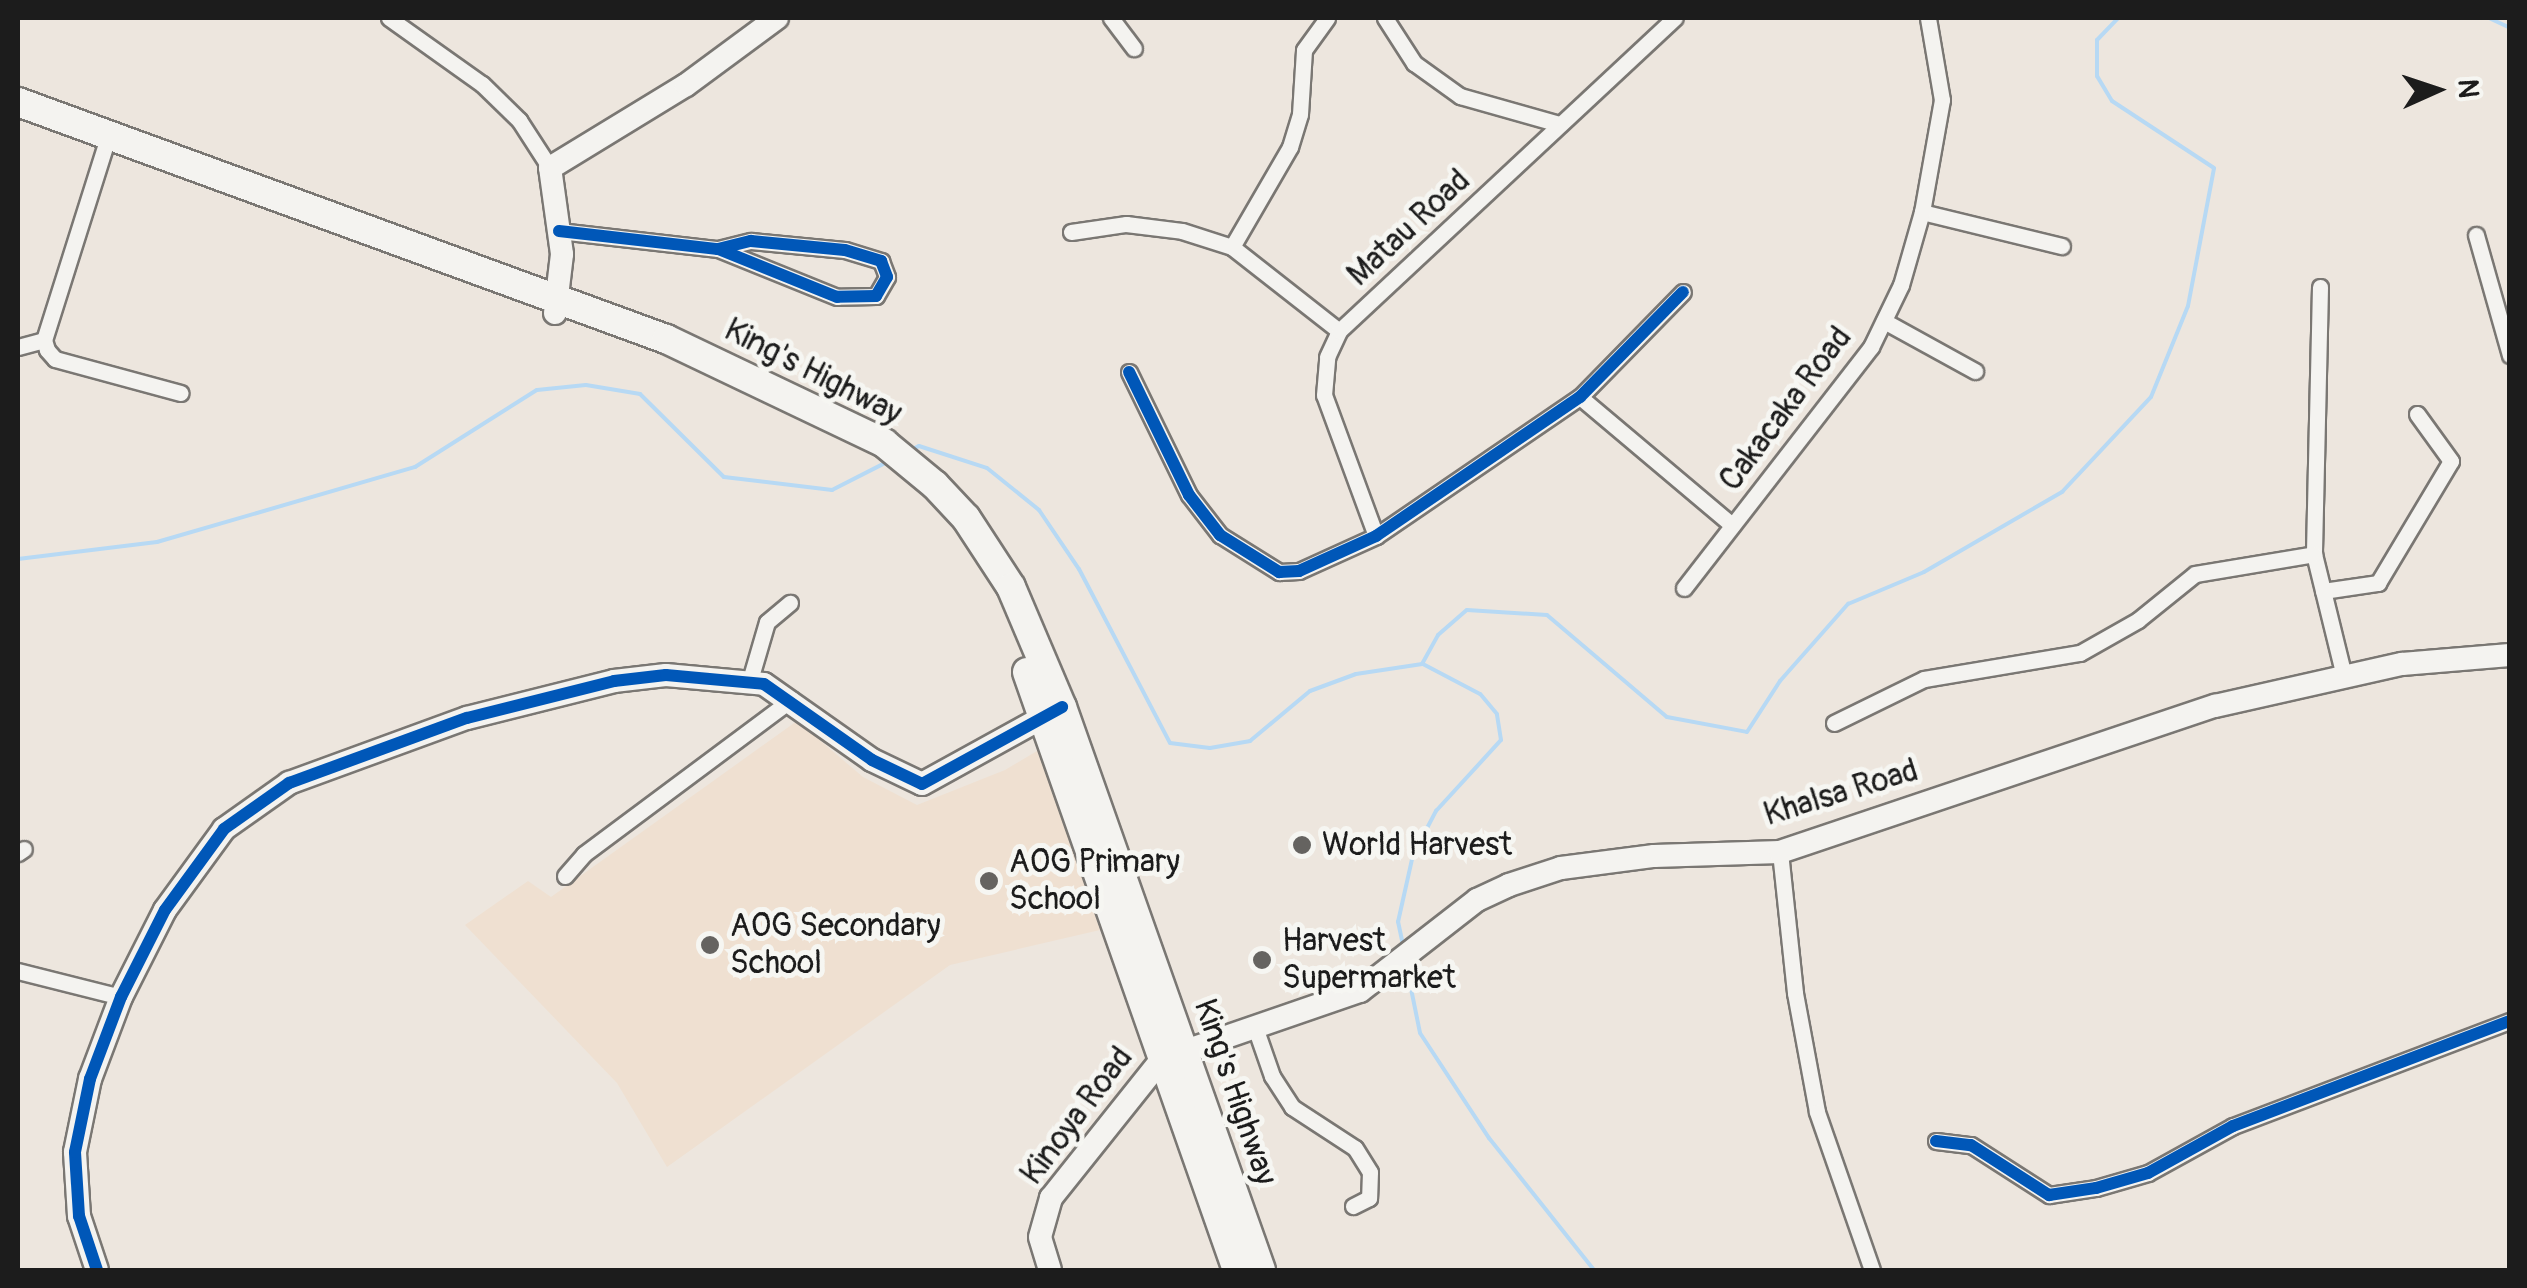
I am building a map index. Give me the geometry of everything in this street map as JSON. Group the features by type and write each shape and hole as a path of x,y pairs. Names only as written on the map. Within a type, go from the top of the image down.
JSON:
{"highway":[{"name":"King's Highway","path":"18,102 105,142 556,305 666,339 889,457 954,528 978,562 1053,711 1173,1056 1237,1270"},
{"name":"King's Highway","path":"18,120 105,142"},
{"name":"King's Highway","path":"1173,1056 1262,1270"}],"street":[{"path":"389,18 482,84 520,120 550,168 559,231 556,305"},
{"path":"550,168 686,84 778,18"},
{"path":"1111,18 1134,48"},
{"path":"1232,247 1290,147 1300,114 1304,50 1328,18"},
{"path":"1384,18 1414,63 1460,96 1559,124"},
{"name":"Matau Road","path":"1376,536 1324,395 1327,357 1340,331 1674,18"},
{"name":"Cakacaka Road","path":"1684,588 1871,348 1884,321 1922,212 1942,100 1928,18"},
{"path":"105,142 44,340 56,360 180,394"},
{"path":"1922,212 2062,246"},
{"path":"1071,232 1126,224 1182,231 1232,247 1340,331"},
{"path":"559,231 718,250 837,298 876,296 887,277 880,261 845,250 751,242 718,250"},
{"path":"2476,235 2504,314 2510,355"},
{"path":"2320,287 2314,554 2344,676"},
{"path":"1129,372 1189,495 1220,535 1248,557 1279,572 1299,571 1376,536 1580,397 1683,292"},
{"path":"1884,321 1975,371"},
{"path":"18,347 44,340"},
{"path":"1580,397 1732,525"},
{"path":"2323,591 2378,583 2451,461 2417,414"},
{"path":"1834,723 1924,679 2080,654 2138,620 2196,574 2314,554"},
{"path":"750,680 767,622 790,603"},
{"name":"Khalsa Road","path":"1173,1056 1360,992 1406,960 1477,900 1562,868 1654,856 1780,852 2215,706 2344,676 2510,654"},
{"path":"96,1270 78,1216 75,1152 90,1078 121,997 165,910 224,829 289,783 440,726 614,681 687,675 750,680 792,698 872,760 922,784 1053,711"},
{"path":"565,876 584,854 792,698"},
{"path":"1780,852 1794,993 1817,1112 1872,1270"},
{"path":"18,971 121,997"},
{"path":"1936,1141 1971,1145 2049,1195 2096,1188 2148,1173 2233,1126 2510,1021"},
{"path":"1256,1030 1272,1076 1292,1107 1355,1148 1370,1172 1369,1198 1353,1206"},
{"name":"Kinoya Road","path":"1050,1270 1040,1237 1052,1198 1173,1056"}],"shaded area":[{"name":"AOG Secondary School","path":"797,721 863,777 917,805 1005,770 1042,748 1100,930 950,965 667,1167 617,1083 465,925 528,881 551,897"}],"waterway":[{"path":"909,451 919,446 987,468 1039,510 1079,569 1170,743 1210,748 1250,741 1310,691 1356,674 1422,664 1438,635 1467,610 1547,615 1667,717 1747,732 1780,681 1848,604 1924,572 2062,492 2151,397 2188,306 2214,168 2112,101 2097,76 2097,40 2118,18"},
{"path":"2331,18 2354,18"},
{"path":"2489,18 2510,28"},
{"path":"18,559 157,542 415,467 537,390 586,385 640,394 724,477 832,490 887,462"},
{"path":"1403,945 1398,922 1413,855 1436,811 1501,740 1497,714 1480,694 1423,664"},
{"path":"1406,964 1420,1033 1489,1138 1594,1270"}],"cycle path":[{"path":"559,231 718,249 751,241 845,250 881,261 887,277 876,296 837,297 718,249"},
{"path":"1129,372 1189,495 1220,535 1279,572 1299,571 1376,536 1580,397 1683,292"},
{"path":"97,1270 79,1216 75,1152 90,1079 121,997 165,910 224,829 289,783 467,718 614,681 666,675 764,684 872,760 922,784 1062,707"},
{"path":"1936,1141 1971,1145 2049,1195 2096,1188 2148,1173 2233,1126 2510,1021"}],"place":[{"name":"World Harvest","path":"1302,845"},
{"name":"AOG Primary School","path":"989,881"},
{"name":"AOG Secondary School","path":"710,945"},
{"name":"Harvest Supermarket","path":"1262,960"}]}
